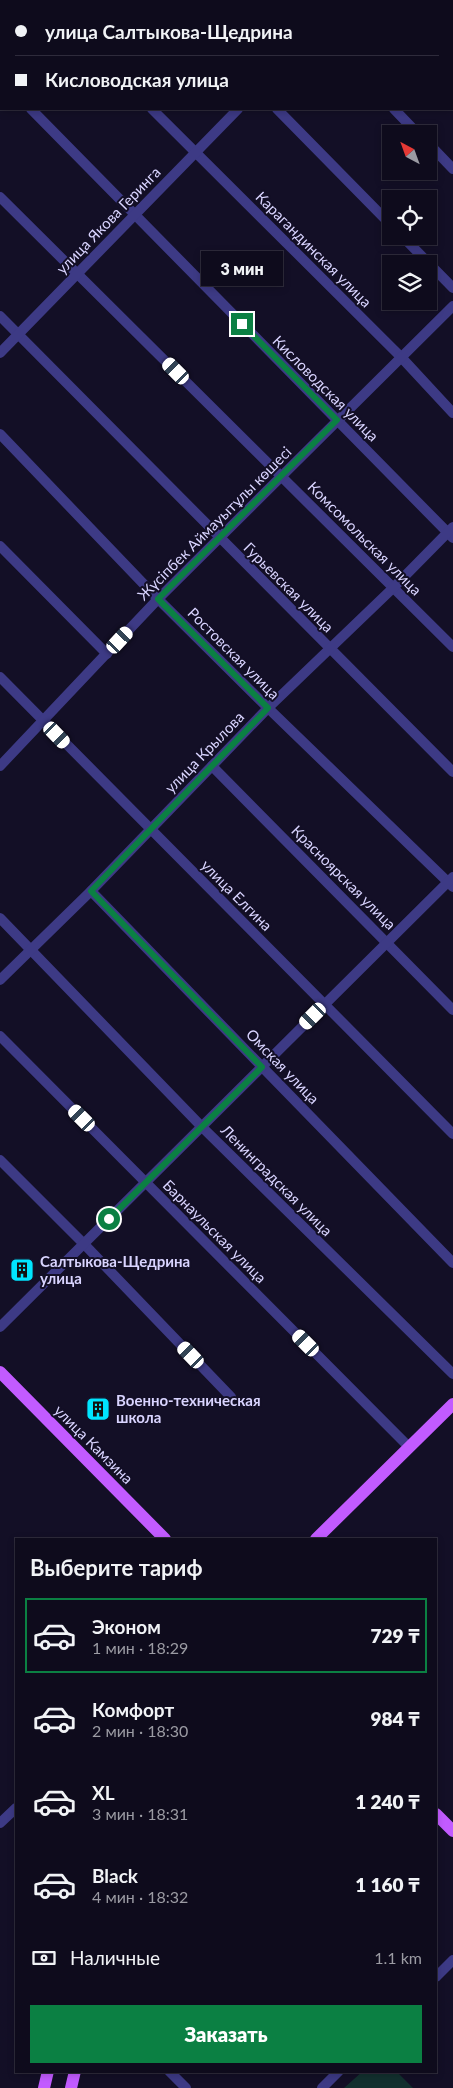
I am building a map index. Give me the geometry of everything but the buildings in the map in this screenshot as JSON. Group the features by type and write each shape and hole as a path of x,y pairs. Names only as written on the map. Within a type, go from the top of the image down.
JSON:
{"main road":[{"name":"улица Камзина","path":"0,1372 164,1538"},
{"path":"317,1538 453,1404"},
{"path":"437,1815 453,1831"},
{"path":"44,2088 48,2073"},
{"path":"71,2088 75,2073"}],"street":[{"name":"Кисловодская улица","path":"32,110 337,420 451,532"},
{"name":"Карагандинская улица","path":"153,110 401,357 453,413"},
{"name":"улица Якова Геринга","path":"0,353 237,110"},
{"path":"278,110 382,216"},
{"path":"395,110 409,125"},
{"path":"438,153 453,168"},
{"name":"Комсомольская улица","path":"0,197 453,647"},
{"path":"411,245 453,288"},
{"name":"Жүсіпбек Аймауытұлы көшесі","path":"0,766 44,722 158,599 453,306"},
{"name":"Гурьевская улица","path":"0,316 453,772"},
{"name":"Ростовская улица","path":"0,434 158,599 268,708 451,882"},
{"name":"улица Крылова","path":"0,980 91,891 268,708 451,532"},
{"path":"0,546 107,654"},
{"name":"улица Елгина","path":"0,677 453,1134"},
{"name":"Красноярская улица","path":"212,766 453,1010"},
{"path":"0,1327 387,942 451,882"},
{"name":"Омская улица","path":"91,891 453,1262"},
{"name":"Ленинградская улица","path":"0,918 202,1127 453,1374"},
{"name":"Барнаульская улица","path":"0,1036 409,1447"},
{"path":"0,1160 84,1244 231,1397"},
{"path":"0,1823 15,1809"},
{"path":"437,1976 453,1960"},
{"path":"171,2073 186,2088"},
{"path":"322,2088 338,2073"}],"green space":[{"path":"361,2073 398,2073 413,2088 344,2088"}],"place":[{"name":"Салтыкова-Щедрина улица","path":"22,1270"},
{"name":"Военно-техническая школа","path":"98,1409"}],"route":[{"path":"109,1219 262,1067 91,891 268,708 158,599 337,420 242,324"}]}
